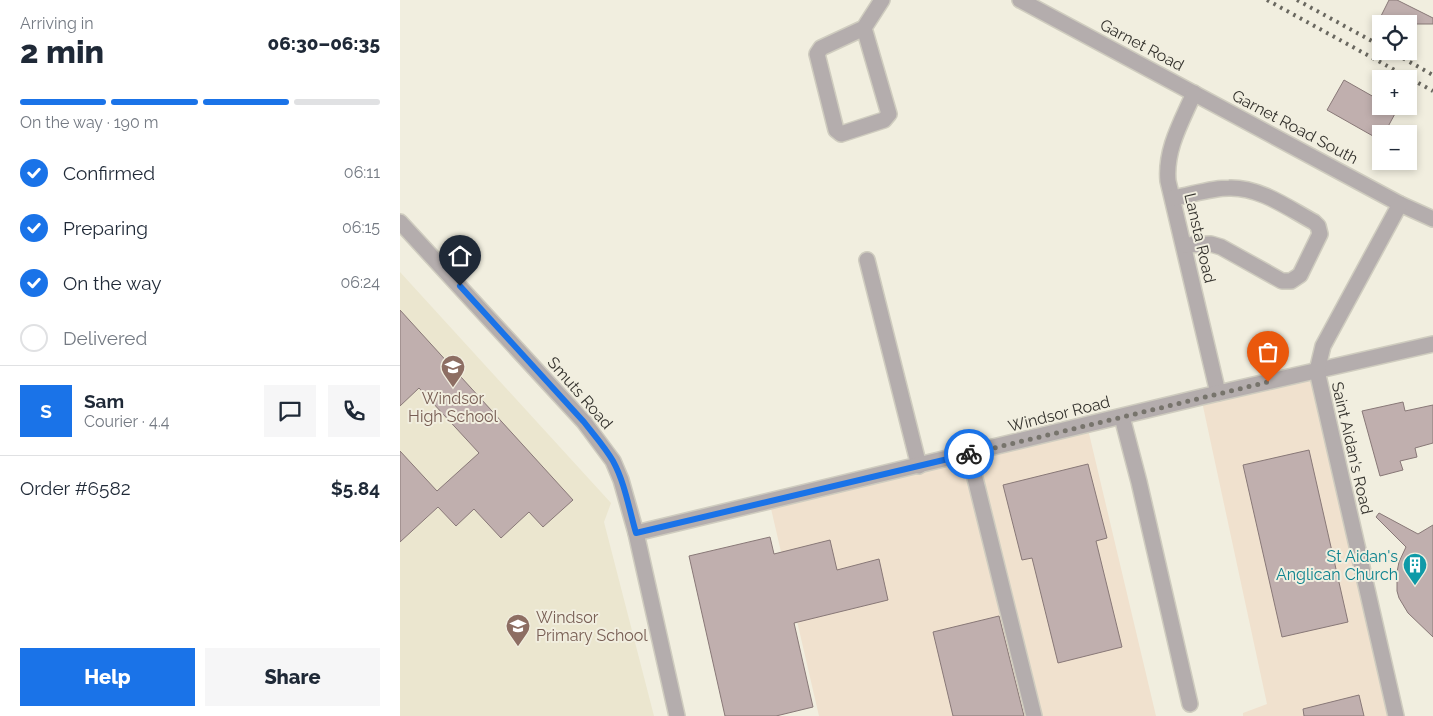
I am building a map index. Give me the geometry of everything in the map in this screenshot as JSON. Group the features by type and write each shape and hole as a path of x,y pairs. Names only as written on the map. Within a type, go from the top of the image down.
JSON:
{"street":[{"path":"864,28 889,114 884,120 841,134 836,130 816,54 821,48 864,28 882,0"},
{"name":"Garnet Road","path":"1020,0 1194,93"},
{"name":"Lansta Road","path":"1194,93 1171,146 1167,168 1168,181 1218,393"},
{"name":"Garnet Road South","path":"1194,93 1433,220"},
{"path":"1173,198 1227,187 1244,188 1259,192 1314,222 1320,234 1300,275 1292,281 1282,281 1221,247 1211,244 1184,245"},
{"name":"Saint Aidan's Road","path":"1396,716 1317,371 1323,346 1400,204"},
{"name":"Smuts Road","path":"400,222 584,422 613,461 621,480 636,533 677,716"},
{"path":"867,260 919,466"},
{"name":"Windsor Road","path":"636,533 1218,393 1433,344"},
{"path":"1122,417 1139,482 1190,704"},
{"path":"969,454 1034,716"}],"shaded area":[{"path":"400,272 611,503 604,522 654,716 400,716"},
{"path":"1317,371 1396,716 1243,716 1243,713 1267,704 1201,397"},
{"path":"1087,425 1156,716 819,716 769,500"}],"building":[{"path":"1389,0 1397,0 1433,18 1433,24 1417,24 1417,15 1382,15"},
{"path":"1344,80 1372,96 1372,115 1394,115 1389,125 1372,125 1372,135 1327,110"},
{"path":"400,310 573,500 543,527 529,512 501,538 474,509 456,526 438,507 400,542 400,451 437,491 479,453 419,388 400,406"},
{"path":"1403,402 1405,411 1433,405 1433,443 1415,448 1417,457 1400,461 1403,470 1380,476 1362,411"},
{"path":"1309,450 1348,622 1282,637 1243,465"},
{"path":"1088,464 1107,538 1096,541 1122,647 1058,663 1032,558 1022,560 1003,485"},
{"name":"St Aidan's Anglican Church","path":"1379,513 1418,534 1433,525 1433,637 1408,613 1399,598 1397,572 1399,562 1406,547 1376,517"},
{"path":"770,537 774,554 830,540 837,570 879,559 888,600 794,623 813,707 776,716 725,716 689,556"},
{"path":"999,616 1024,716 953,716 933,632"},
{"path":"1359,695 1364,716 1304,716 1303,709"}],"railway":[{"path":"1267,0 1433,91"},
{"path":"1297,0 1372,41"},
{"path":"1406,60 1433,75"}],"way so far":[{"path":"969,454 1268,382"}],"place":[{"name":"Windsor High School","path":"453,388"},
{"name":"St Aidan's Anglican Church","path":"1415,586"},
{"name":"Windsor Primary School","path":"518,647"}],"route":[{"path":"460,286 599,440 613,461 621,480 636,533 969,454"}]}
